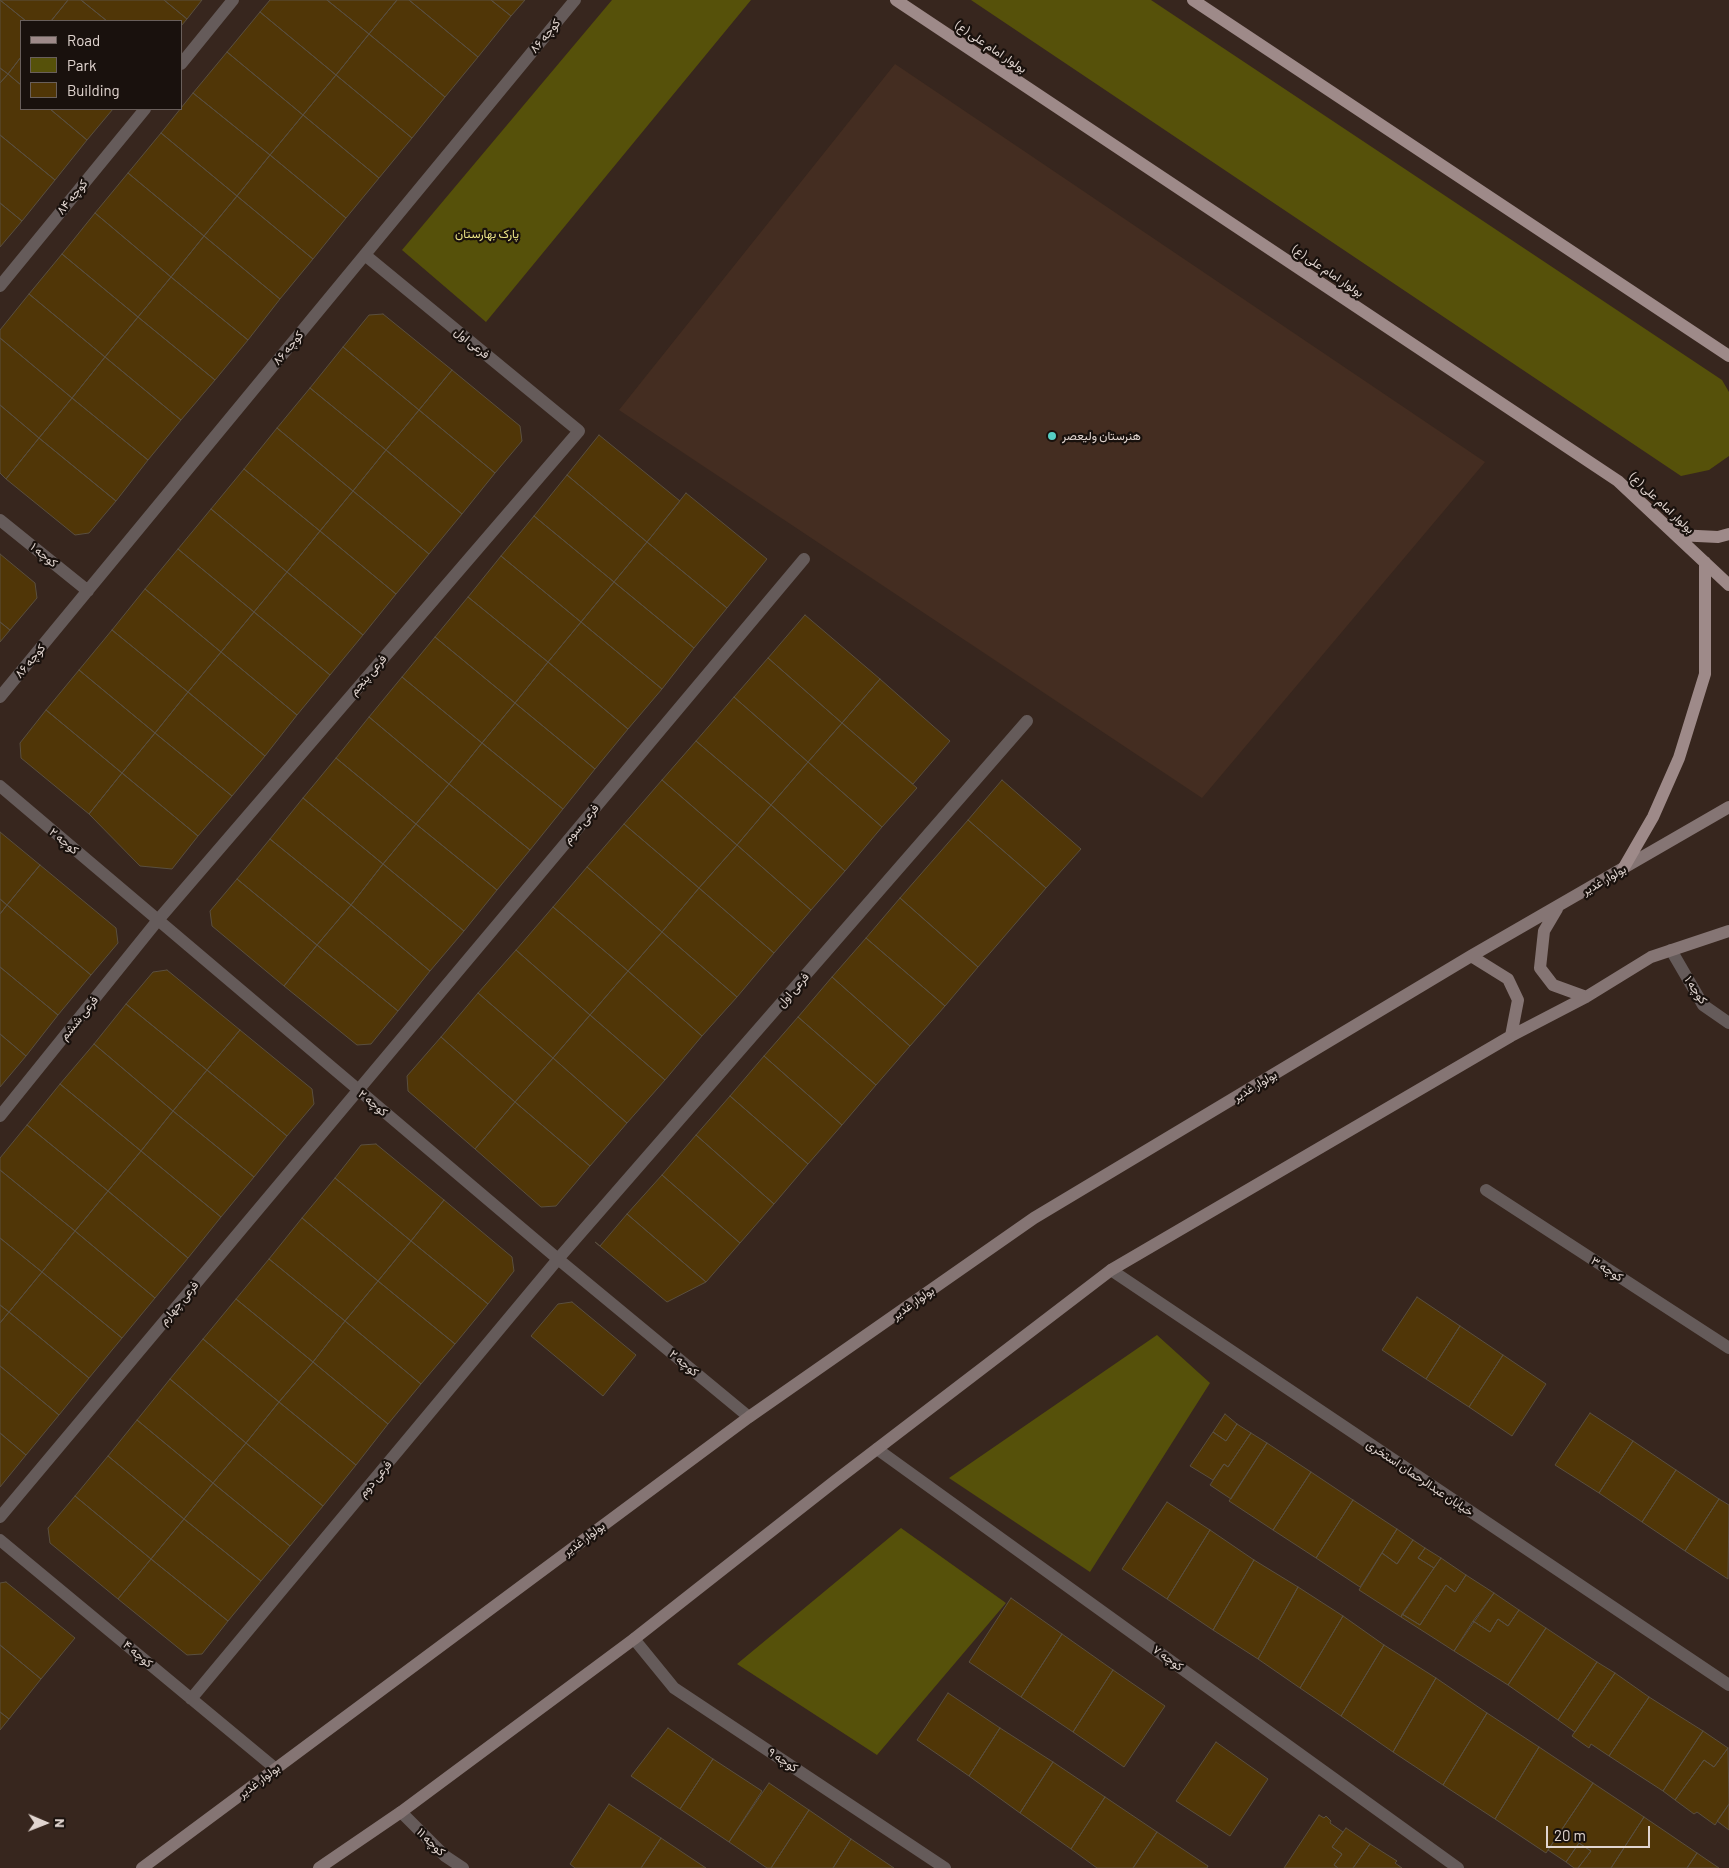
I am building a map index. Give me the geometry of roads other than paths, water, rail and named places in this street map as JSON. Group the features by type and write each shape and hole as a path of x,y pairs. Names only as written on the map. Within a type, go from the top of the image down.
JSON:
{"main road":[{"name":"بولوار امام علی (ع)","path":"896,0 1618,481 1729,585"},
{"path":"1193,0 1729,356"},
{"path":"1677,535 1718,537 1729,534"},
{"path":"1623,869 1653,817 1679,758 1705,674 1704,562"}],"street":[{"path":"182,63 234,0"},
{"name":"کوچه ۸۶","path":"0,697 575,0"},
{"name":"کوچه ۸۴","path":"0,286 143,110"},
{"name":"فرعی اول","path":"365,255 579,431"},
{"name":"فرعی پنجم","path":"158,920 579,431"},
{"name":"کوچه ۱","path":"0,520 88,591"},
{"name":"فرعی سوم","path":"357,1089 804,559"},
{"name":"فرعی اول","path":"558,1259 1027,721"},
{"name":"کوچه ۲","path":"0,786 558,1259 749,1417"},
{"name":"بولوار غدیر","path":"142,1868 749,1417 1034,1218 1471,956 1729,807"},
{"path":"1558,907 1544,931 1540,968 1553,984 1586,997"},
{"name":"فرعی ششم","path":"0,1116 158,920"},
{"path":"319,1868 401,1812 634,1639 877,1449 1111,1270 1510,1036 1586,997 1651,957 1729,931"},
{"name":"کوچه ۱","path":"1671,950 1703,1005 1729,1023"},
{"path":"1471,956 1508,979 1518,1000 1510,1036"},
{"name":"فرعی چهارم","path":"0,1517 357,1089"},
{"name":"کوچه ۳","path":"1486,1190 1729,1348"},
{"name":"فرعی دوم","path":"192,1699 558,1259"},
{"name":"خیابان عبدالرحمان استخری","path":"1111,1270 1729,1685"},
{"name":"کوچه ۷","path":"877,1449 1458,1868"},
{"name":"کوچه ۴","path":"0,1540 276,1769"},
{"name":"کوچه ۹","path":"634,1639 674,1688 945,1868"},
{"name":"کوچه ۱۱","path":"401,1812 445,1856 463,1868"}],"place":[{"name":"هنرستان ولیعصر","path":"1052,436"}],"park label":[{"name":"پارک بهارستان","path":"487,234"}]}
